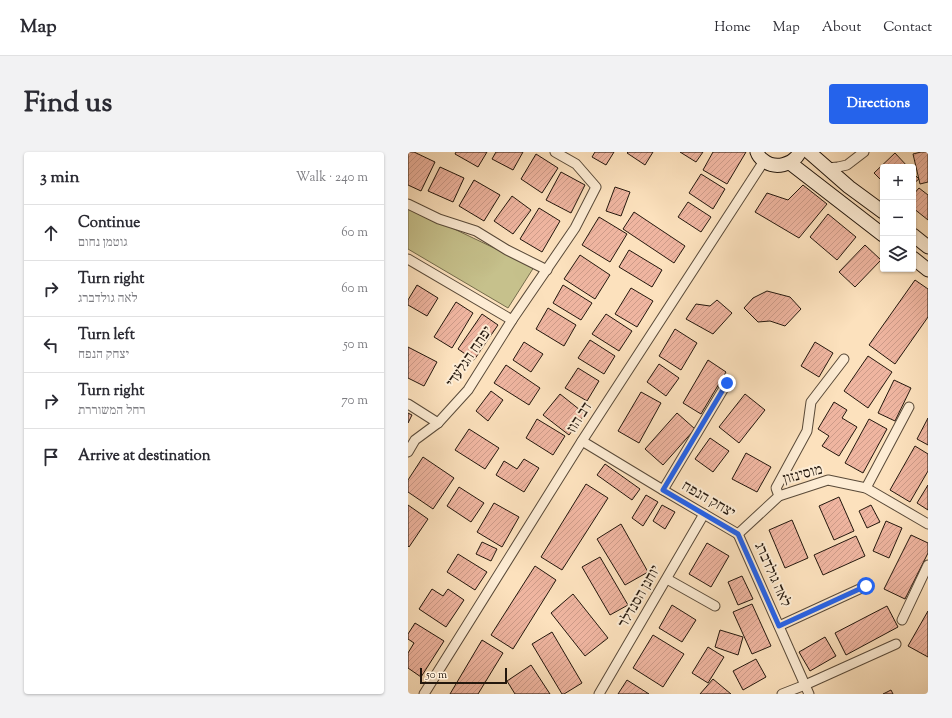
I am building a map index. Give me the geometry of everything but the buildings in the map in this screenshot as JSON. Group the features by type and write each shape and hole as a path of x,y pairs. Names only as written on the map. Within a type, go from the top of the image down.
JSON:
{"main road":[{"path":"760,156 772,164 780,166 790,163 800,152"},
{"path":"809,152 849,187 880,210"},
{"path":"790,163 880,233"},
{"path":"914,236 928,247"},
{"path":"916,260 928,270"}],"street":[{"name":"יפתח הגלעדי","path":"408,452 415,440 438,423 468,390 512,320 575,228 596,187 576,164 555,152"},
{"path":"827,168 847,165 864,152"},
{"name":"דב הוז","path":"424,694 760,156"},
{"path":"408,204 439,218 476,231 507,250 547,270"},
{"path":"408,259 512,320"},
{"path":"779,496 776,488 807,431 811,402 844,359"},
{"path":"663,490 727,383"},
{"path":"408,404 438,423"},
{"path":"866,488 909,406"},
{"name":"יצחק הנפח","path":"582,441 738,534"},
{"name":"מוסינזון","path":"738,534 779,496 828,480 866,488 928,524"},
{"name":"יוחנן הסנדלר","path":"599,694 704,514"},
{"name":"לאה גולדברג","path":"738,534 809,694"},
{"path":"902,620 928,565"},
{"path":"666,579 715,606"},
{"path":"779,626 866,586"},
{"path":"782,694 896,644"}],"shaded area":[{"path":"408,207 534,267 508,308 408,249"}],"route":[{"path":"727,383 663,490 738,534 779,626 866,586"}]}
